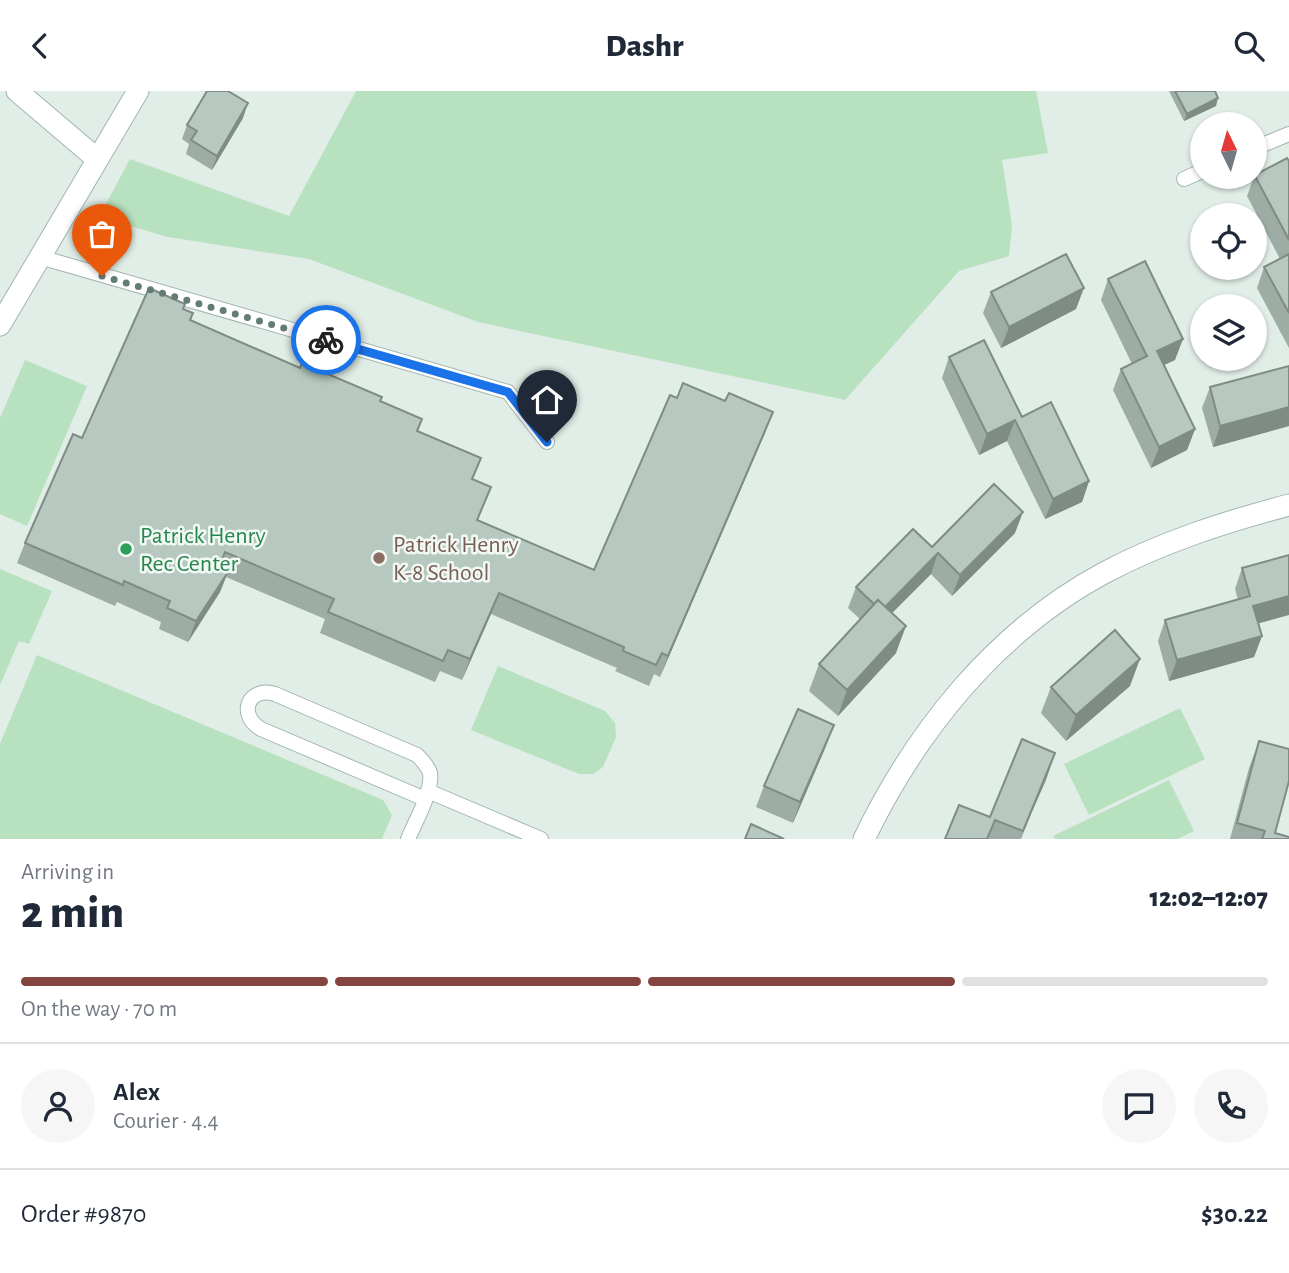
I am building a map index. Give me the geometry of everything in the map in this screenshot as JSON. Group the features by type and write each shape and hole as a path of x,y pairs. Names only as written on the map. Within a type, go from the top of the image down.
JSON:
{"street":[{"path":"17,91 97,159"},
{"path":"0,325 138,91"},
{"path":"864,839 885,796 939,714 1024,627 1102,574 1149,551 1220,524 1289,505"}],"lane":[{"path":"1267,143 1289,134"},
{"path":"1184,179 1190,176"},
{"path":"40,257 508,392 547,442"},
{"path":"408,839 427,795 430,771 416,755 275,694 260,693 253,696 249,703 249,716 253,724 261,729 427,795 541,839"}],"green space":[{"path":"356,91 1036,91 1048,153 1002,160 1012,225 1009,256 959,271 845,400 478,322 309,259 168,237 99,217 130,159 289,216"},
{"path":"25,360 87,386 27,526 0,514 0,418"},
{"path":"0,569 52,591 29,644 19,641 0,685"},
{"path":"37,655 383,800 392,815 382,839 0,839 0,744"},
{"path":"498,666 605,711 615,723 616,737 603,767 593,774 579,774 471,730"},
{"path":"1180,708 1205,759 1089,815 1064,764"},
{"path":"1169,780 1194,831 1177,839 1055,839 1053,836"}],"building":[{"path":"207,91 228,91 248,103 217,156 191,140 197,131 187,125"},
{"path":"1175,91 1215,91 1218,98 1187,114"},
{"path":"1287,158 1289,161 1289,240 1262,189 1267,189 1267,169"},
{"path":"1066,254 1084,288 1009,327 991,292"},
{"path":"1289,254 1289,313 1267,273 1267,265"},
{"path":"1145,261 1183,339 1157,351 1195,429 1159,447 1121,369 1147,356 1108,279"},
{"path":"149,288 185,304 183,309 193,313 190,320 300,368 302,363 382,397 380,401 422,419 417,431 481,458 472,479 491,487 477,520 594,570 670,395 677,398 683,383 725,401 729,393 773,412 668,656 662,653 656,665 623,651 624,647 499,593 470,659 448,650 443,661 328,612 334,599 225,552 220,565 228,572 196,621 167,608 170,601 124,581 123,585 25,543 73,434 82,438"},
{"path":"984,340 1022,417 1051,402 1089,481 1053,499 1015,420 987,434 949,357"},
{"path":"1289,366 1289,407 1220,426 1210,387"},
{"path":"994,484 1023,512 960,575 938,553 885,607 878,600 874,604 856,587 913,529 932,547"},
{"path":"1289,555 1289,596 1253,606 1262,636 1177,660 1165,620 1250,596 1242,568"},
{"path":"878,600 906,626 847,690 819,664"},
{"path":"1115,630 1140,659 1076,715 1051,687"},
{"path":"798,709 834,725 800,802 764,786"},
{"path":"1022,739 1055,753 1023,831 995,820 987,839 945,839 959,805 990,817"},
{"path":"1259,741 1289,749 1289,781 1275,833 1289,839 1262,839 1265,831 1237,823"},
{"path":"751,824 784,839 745,839"}],"way so far":[{"path":"102,276 326,340"}],"place":[{"name":"Patrick Henry Rec Center","path":"126,549"},
{"name":"Patrick Henry K-8 School","path":"379,558"}],"route":[{"path":"326,340 508,392 547,442"}]}
